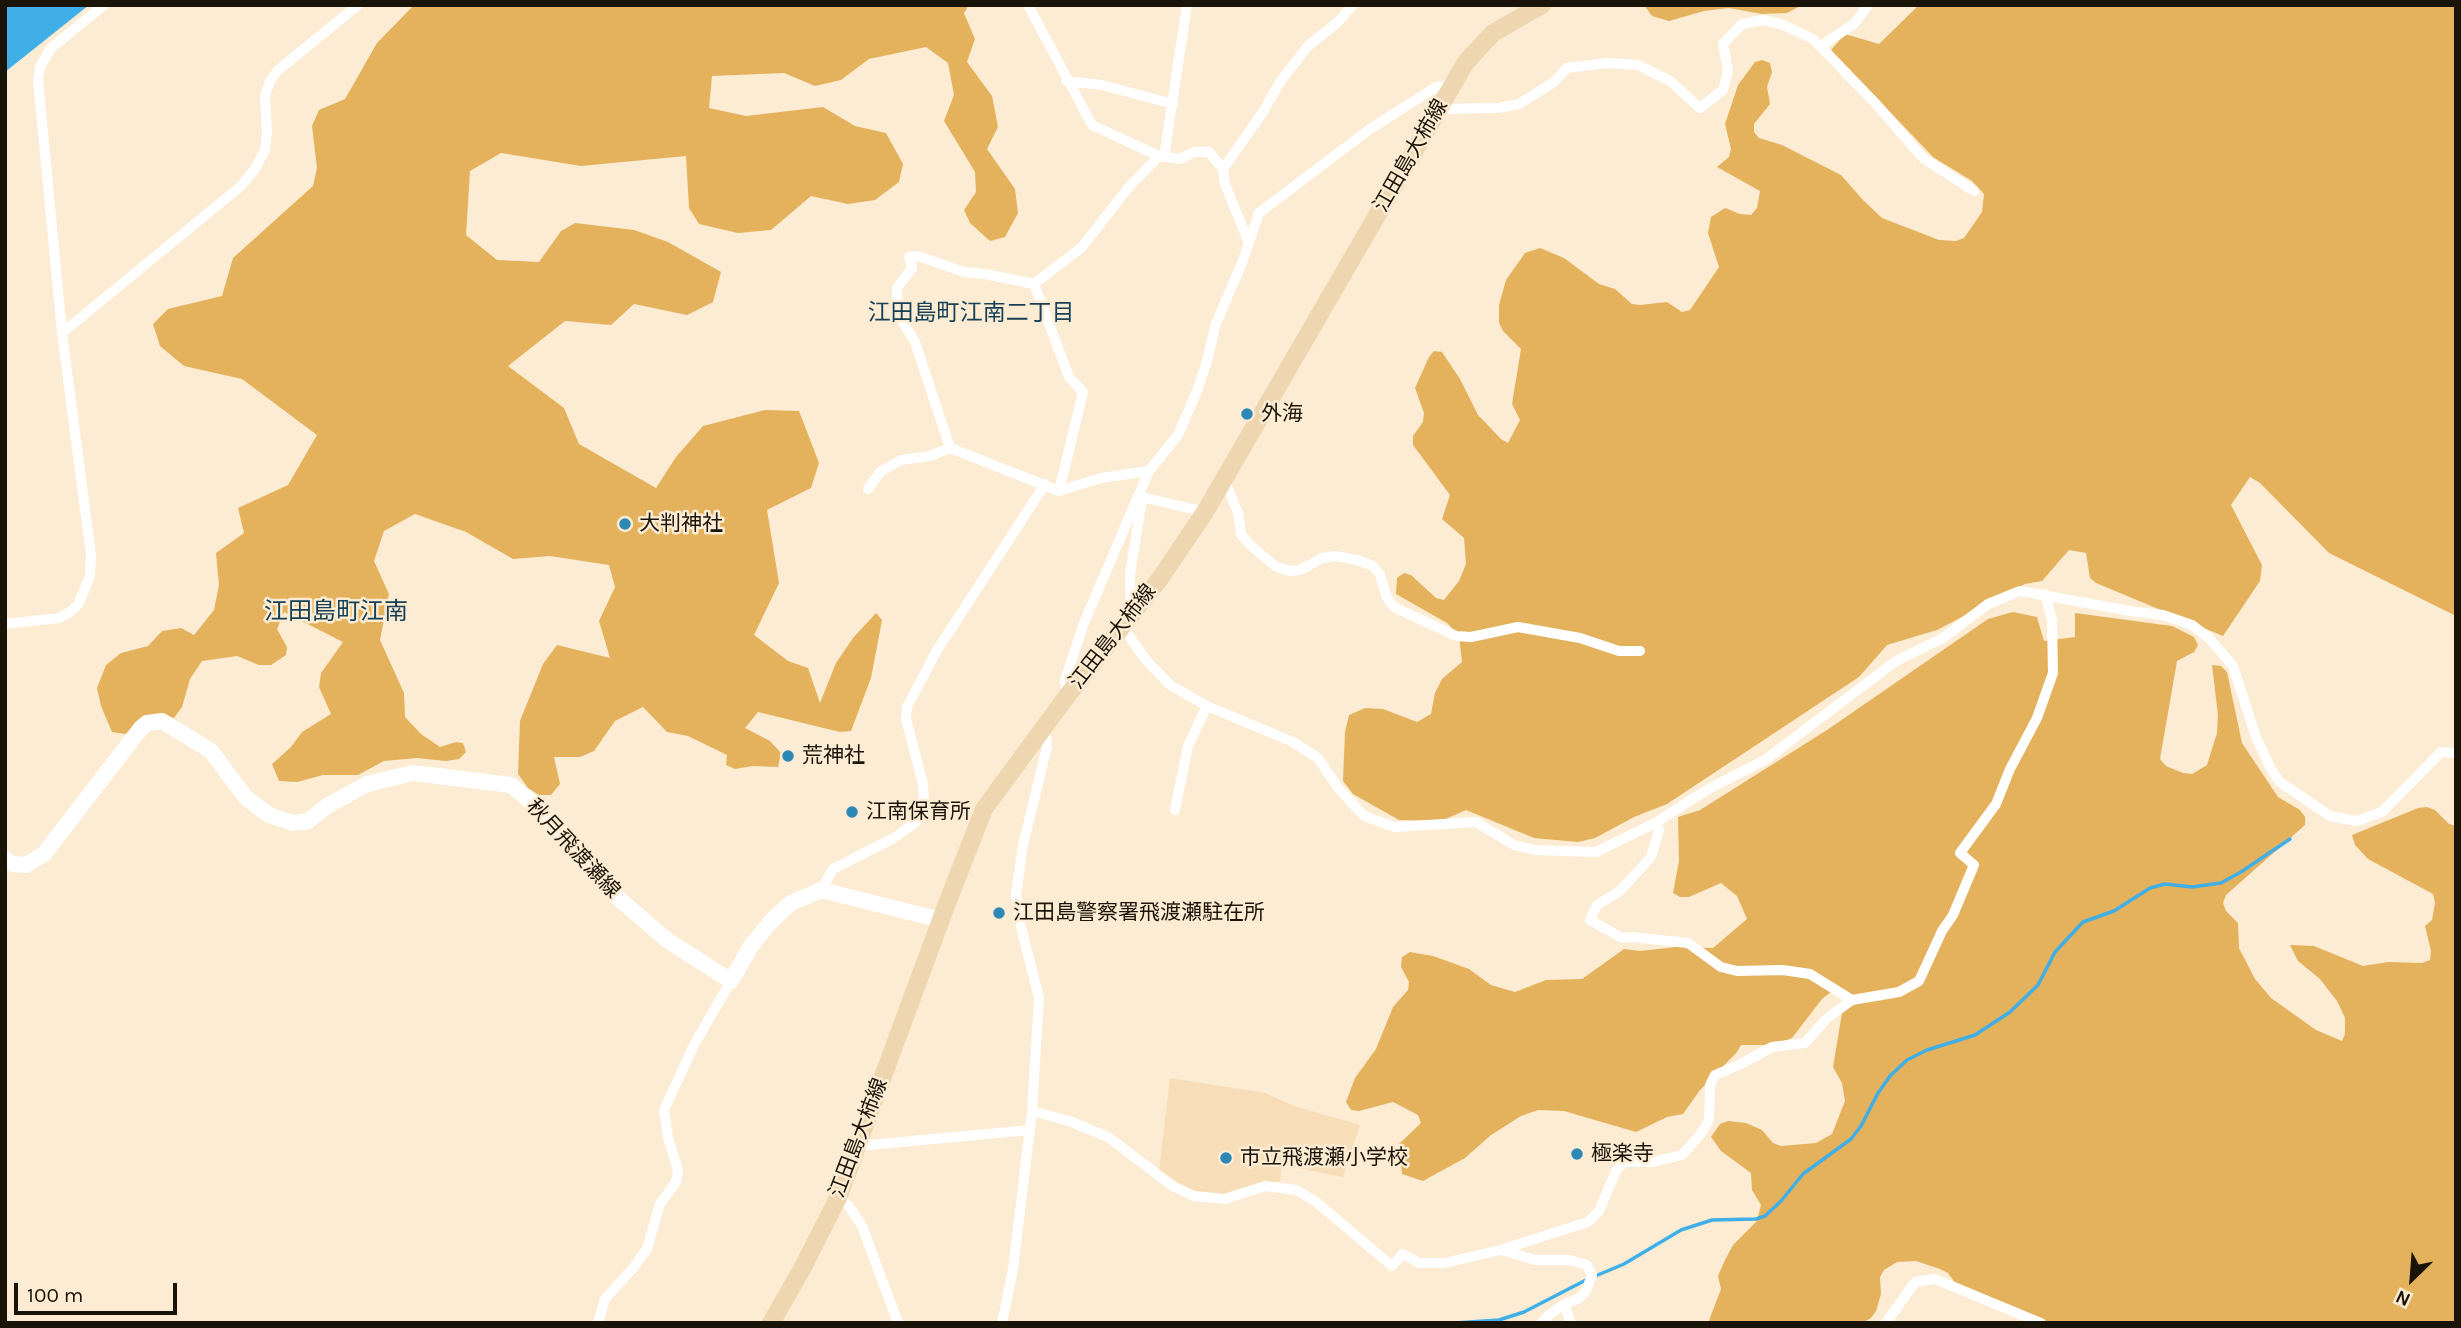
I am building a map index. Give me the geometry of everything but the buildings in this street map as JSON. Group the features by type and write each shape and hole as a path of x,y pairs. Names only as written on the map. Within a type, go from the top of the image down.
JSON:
{"main road":[{"name":"江田島大柿線","path":"771,1323 838,1198 984,809 1067,696 1159,580 1205,512 1466,62 1493,33 1542,5"},
{"name":"秋月飛渡瀬線","path":"5,859 13,864 26,865 44,854 141,728 146,723 162,721 211,751 246,798 269,816 293,823 307,821 327,806 367,784 413,773 511,785 537,807 629,907 667,940 731,981"},
{"path":"731,981 751,946 773,919 791,903 821,890 941,920"}],"street":[{"path":"5,624 60,618 78,604 90,576 91,555 62,333 38,80 40,67 51,48 104,5"},
{"path":"62,333 241,186 255,169 265,150 265,96 270,81 277,71 358,5"},
{"path":"1028,5 1066,81 1092,125 1162,157 1180,159 1194,152 1209,152 1223,169 1225,184 1248,241"},
{"path":"950,449 915,342 898,314 897,288 912,268 909,257 918,256 964,272 1034,284 1082,247 1128,188 1162,157 1173,104 1187,5"},
{"path":"1223,169 1263,112 1280,82 1308,46 1338,22 1353,5"},
{"path":"1821,46 1855,23 1868,5"},
{"path":"1440,109 1498,108 1519,104 1554,82 1567,68 1607,63 1638,65 1670,81 1700,108 1723,90 1728,71 1723,44 1742,24 1763,20 1782,24 1813,39 1923,158 1975,191"},
{"path":"1066,81 1102,85 1173,104"},
{"path":"1067,696 1065,680 1084,623 1140,498 1149,471 1178,435 1196,391 1215,326 1259,213 1370,129 1436,87 1453,85"},
{"path":"1034,284 1069,377 1083,392 1059,491"},
{"path":"868,489 880,472 901,460 930,456 950,449 1059,491 1101,478 1149,471"},
{"path":"1224,478 1238,513 1241,534 1275,566 1289,571 1300,569 1335,555 1373,566 1380,575 1387,598 1394,607 1456,636 1472,637 1518,627 1580,638 1619,651 1640,651"},
{"path":"821,890 833,869 894,838 915,823 924,805 923,784 906,719 907,707 936,652 1045,484"},
{"path":"1140,498 1205,512"},
{"path":"1140,498 1127,620 1146,660 1170,685 1207,706 1293,742 1318,758 1339,789 1364,816 1394,827 1476,822 1514,845 1535,850 1596,852 1655,823 1710,788 1765,760 1896,661 1943,638 1988,604 2020,591 2163,615 2192,625 2209,638 2233,666 2256,737 2280,782 2330,816 2356,821 2382,812 2441,752 2456,753"},
{"path":"1032,1111 1069,1121 1108,1137 1174,1187 1194,1196 1225,1199 1265,1186 1296,1190 1315,1201 1392,1266 1403,1254 1419,1263 1445,1263 1500,1250 1588,1222 1599,1211 1616,1171 1624,1162 1652,1162 1682,1155 1700,1135 1709,1120 1710,1085 1715,1075 1772,1046 1805,1043 1827,1017 1852,1000 1899,992 1919,981 1942,931 1953,915 1974,865 1960,853 1996,804 2010,769 2037,718 2053,673 2052,621 2045,594"},
{"path":"1175,810 1188,746 1207,706"},
{"path":"1003,1323 1013,1269 1030,1130 1039,998 1016,895 1023,845 1046,747 1045,727"},
{"path":"1655,823 1659,830 1651,857 1620,891 1597,905 1590,920 1622,938 1688,943 1721,967 1737,971 1783,970 1810,974 1852,1000"},
{"path":"598,1323 606,1299 647,1249 660,1204 676,1182 678,1170 668,1139 664,1110 694,1045 731,981"},
{"path":"858,1146 1030,1130"},
{"path":"838,1198 849,1206 862,1226 898,1323"},
{"path":"1500,1250 1535,1260 1570,1260 1587,1265 1592,1275 1586,1292 1578,1299 1564,1304 1541,1323"},
{"path":"1886,1323 1915,1282 1935,1279 2041,1323"},
{"path":"1564,1304 1571,1323"}],"shaded area":[{"path":"414,5 969,5 964,13 975,39 967,62 992,96 998,127 987,149 1015,189 1018,213 1005,237 990,241 970,223 964,210 976,192 975,172 944,121 954,95 948,63 926,47 869,59 841,80 815,86 784,73 712,76 709,108 746,116 823,107 855,126 886,133 903,164 899,182 875,200 848,204 811,196 771,230 738,233 699,224 689,208 686,156 581,166 501,153 470,171 466,235 497,260 539,262 561,231 575,223 634,230 668,242 721,272 713,302 687,315 634,304 611,325 565,321 508,366 564,408 579,444 656,488 676,457 703,426 765,410 799,411 819,463 811,488 767,510 779,583 754,635 788,661 808,668 820,703 836,663 853,638 876,613 882,620 871,678 851,731 840,732 758,712 745,728 770,741 781,753 778,767 753,766 735,769 726,765 727,755 688,736 667,732 643,707 615,721 594,751 580,757 554,757 560,784 551,795 539,795 528,788 518,774 520,721 543,664 557,645 610,658 599,621 615,587 609,565 550,556 513,559 466,532 415,514 384,531 374,561 389,594 380,640 404,693 405,717 421,734 440,747 456,742 463,743 466,752 459,759 446,761 417,758 384,761 358,775 323,775 297,782 279,781 272,764 291,747 302,732 331,714 319,687 321,673 343,642 284,612 277,629 287,647 286,655 271,665 259,665 237,656 202,661 190,679 182,707 174,718 161,716 139,722 126,734 112,732 97,688 106,665 121,653 148,646 162,631 181,628 194,635 214,610 219,585 216,553 244,533 238,508 288,485 317,435 242,379 184,366 160,346 153,324 168,309 222,296 233,258 313,186 317,168 312,126 319,110 345,99 377,43"},
{"path":"1644,5 1802,5 1787,13 1762,14 1729,8 1704,11 1669,21 1652,16"},
{"path":"1919,5 2456,5 2456,616 2329,553 2260,483 2250,477 2231,505 2262,565 2260,581 2223,636 2096,583 2090,578 2086,553 2069,550 2042,581 2025,584 1937,630 1887,645 1859,677 1667,804 1634,817 1595,838 1578,842 1534,838 1466,810 1441,821 1399,820 1353,794 1343,781 1345,732 1349,715 1365,708 1383,709 1417,722 1431,714 1435,693 1442,679 1462,662 1459,635 1447,623 1396,594 1397,578 1404,573 1411,575 1436,598 1444,600 1459,581 1466,564 1464,538 1442,519 1450,495 1413,445 1413,436 1423,422 1424,413 1415,388 1429,357 1434,351 1442,352 1460,379 1478,415 1508,443 1520,420 1512,404 1521,349 1503,331 1499,323 1499,305 1506,280 1525,253 1540,248 1564,258 1599,284 1615,289 1632,304 1667,302 1682,312 1690,310 1719,267 1708,233 1711,217 1725,208 1751,215 1757,208 1760,191 1717,167 1729,157 1731,149 1725,124 1738,85 1755,62 1762,60 1770,63 1772,72 1767,87 1770,104 1754,124 1754,132 1759,138 1782,145 1841,175 1882,218 1939,240 1956,241 1964,238 1982,212 1984,194 1972,181 1933,157 1831,50 1845,34 1879,44"},
{"path":"2013,612 2037,617 2044,641 2075,637 2075,613 2172,626 2194,637 2198,645 2194,652 2177,661 2160,759 2166,766 2183,773 2192,774 2207,765 2217,733 2218,715 2212,665 2221,666 2227,672 2242,743 2278,797 2300,810 2305,817 2305,825 2226,895 2223,903 2226,911 2238,923 2239,948 2255,979 2271,998 2316,1030 2342,1041 2345,1018 2337,1001 2320,979 2298,961 2290,945 2314,946 2363,966 2388,962 2422,963 2430,960 2431,951 2425,926 2432,920 2435,903 2433,894 2368,859 2355,845 2352,835 2418,808 2427,807 2435,810 2449,824 2456,826 2456,1323 2035,1323 1958,1287 1948,1273 1916,1261 1897,1262 1884,1270 1880,1277 1881,1294 1876,1311 1862,1323 1708,1323 1721,1289 1718,1276 1725,1260 1733,1245 1757,1221 1761,1205 1752,1190 1751,1173 1721,1151 1711,1137 1720,1124 1728,1121 1746,1123 1762,1130 1773,1143 1781,1146 1816,1143 1832,1134 1845,1101 1842,1083 1833,1067 1844,1001 1836,988 1822,999 1792,1038 1775,1045 1741,1045 1700,1090 1683,1114 1667,1117 1636,1132 1564,1111 1538,1110 1521,1116 1491,1135 1465,1158 1423,1181 1402,1174 1399,1144 1421,1123 1418,1115 1393,1102 1359,1111 1351,1110 1346,1102 1355,1078 1376,1049 1393,1007 1408,990 1409,982 1401,967 1402,957 1410,952 1433,956 1469,969 1491,985 1515,992 1546,980 1582,979 1624,949 1640,951 1676,947 1713,948 1747,919 1737,896 1721,883 1689,897 1680,897 1673,893 1679,861 1678,817 1700,810 1827,730 1988,619"},
{"path":"1170,1078 1265,1093 1294,1106 1360,1125 1343,1177 1282,1165 1280,1181 1225,1195 1196,1192 1159,1171"}],"water":[{"path":"5,5 89,5 5,72"}],"waterway":[{"path":"1593,1277 1624,1264 1681,1230 1712,1220 1756,1219 1765,1216 1803,1174 1851,1139 1890,1076 1907,1060 1927,1050 1975,1035 2010,1012 2038,985 2055,952 2083,922 2114,911 2150,888 2165,884 2192,887 2221,883 2290,839"},
{"path":"1455,1323 1499,1320 1524,1312 1586,1280"}],"place":[{"name":"外海","path":"1247,414"},
{"name":"大判神社","path":"625,524"},
{"name":"荒神社","path":"788,756"},
{"name":"江南保育所","path":"852,812"},
{"name":"江田島警察署飛渡瀬駐在所","path":"999,913"},
{"name":"極楽寺","path":"1577,1154"},
{"name":"市立飛渡瀬小学校","path":"1226,1158"}],"district":[{"name":"江田島町江南二丁目","path":"971,313"},
{"name":"江田島町江南","path":"336,612"}]}
